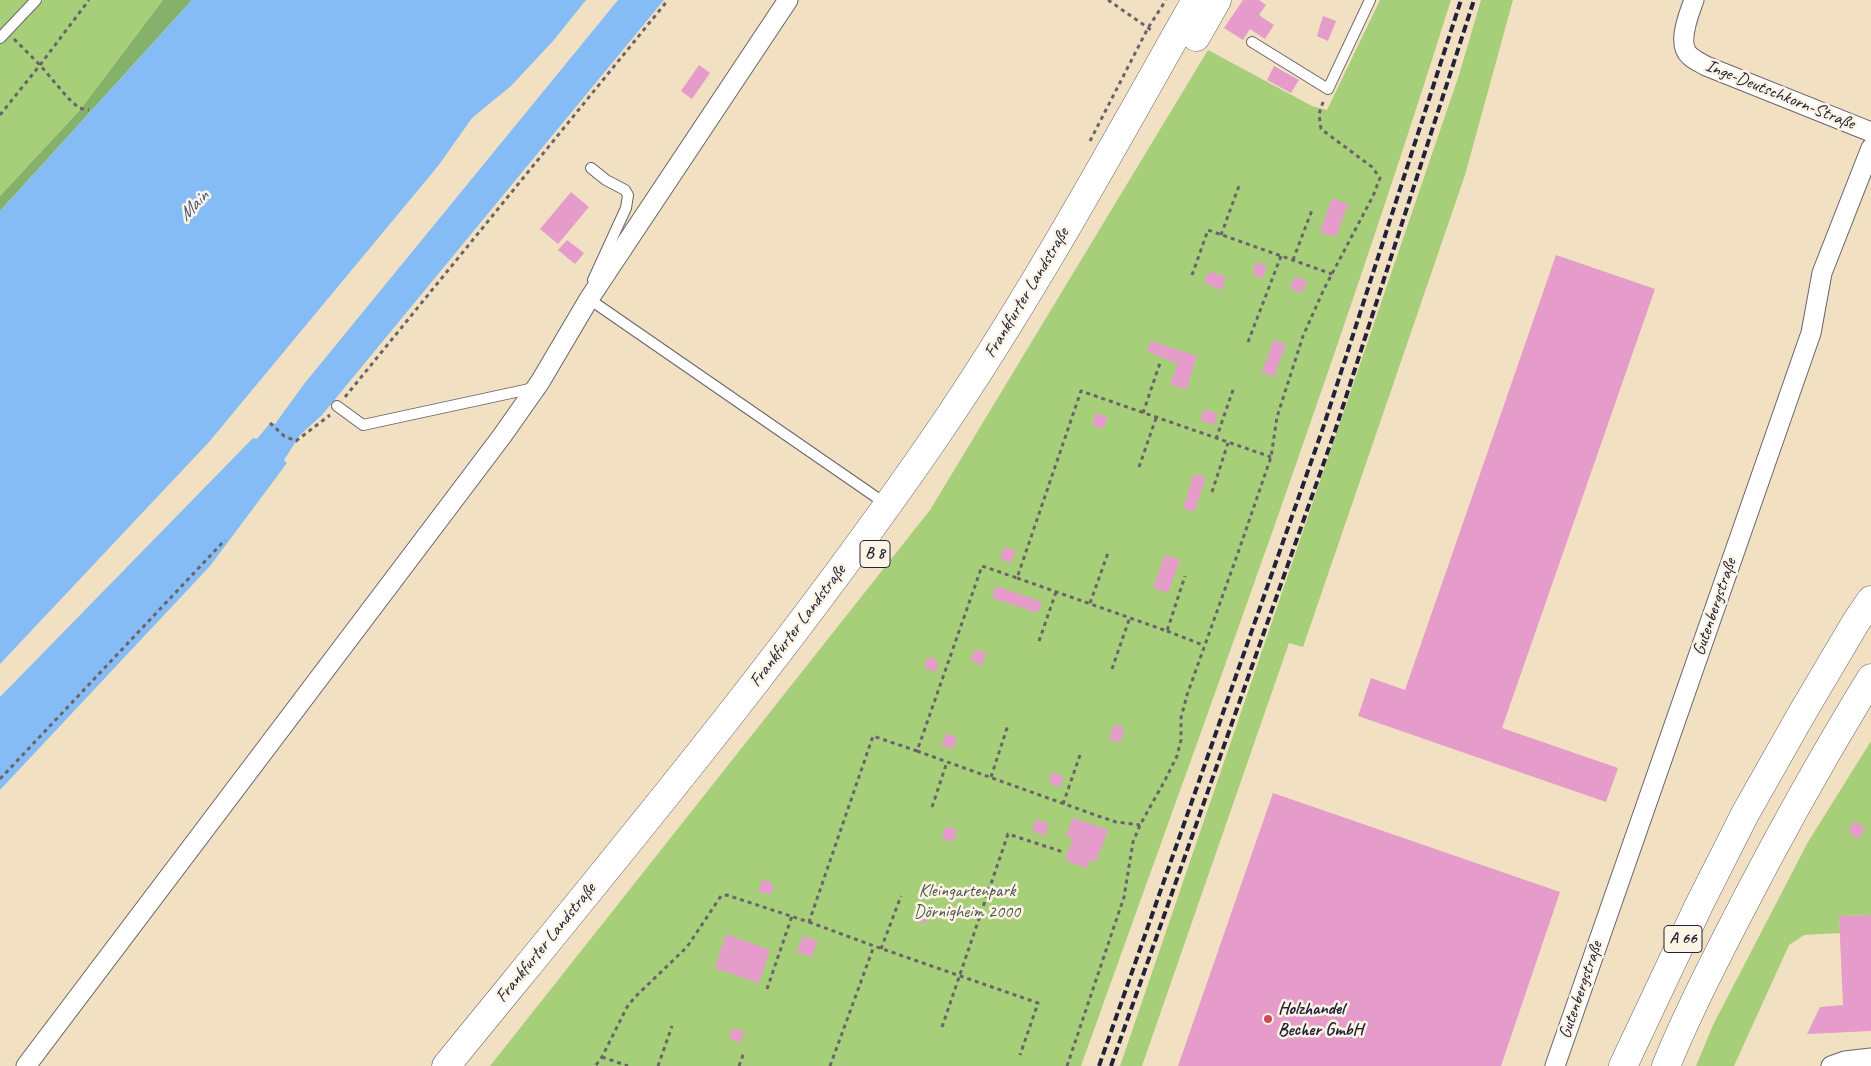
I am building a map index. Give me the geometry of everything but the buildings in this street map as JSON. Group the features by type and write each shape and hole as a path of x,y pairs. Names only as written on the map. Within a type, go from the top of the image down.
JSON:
{"main road":[{"name":"Frankfurter Landstraße","path":"446,1066 710,740 815,604 887,505 979,372 1031,289 1196,0"},
{"name":"Frankfurter Landstraße","path":"471,1066 711,768 818,631 946,454 1043,303 1139,139 1217,0"},
{"name":"A 66","path":"1623,1066 1745,814 1856,622 1871,600"},
{"name":"A 66","path":"1666,1066 1701,988 1781,832 1871,678"}],"street":[{"path":"26,1066 490,452 536,388 589,300 788,0"},
{"name":"Inge-Deutschkorn-Straße","path":"1694,0 1685,24 1683,41 1688,55 1706,66 1871,132"},
{"name":"Gutenbergstraße","path":"1555,1066 1812,333 1822,273 1871,148"},
{"path":"1831,1066 1845,1061 1871,1058"}],"lane":[{"path":"3,35 36,0"},
{"path":"1252,42 1328,89 1370,0"},
{"path":"591,168 606,180 625,190 628,195 626,208 595,275 589,300 887,505"},
{"path":"337,406 363,425 536,388"}],"path":[{"path":"0,115 89,0"},
{"path":"270,424 284,436 296,441 327,418 668,0"},
{"path":"1108,0 1172,43"},
{"path":"1086,149 1148,28 1166,0"},
{"path":"3,35 40,65 79,108 89,110"},
{"path":"1067,1066 1124,897 1133,842 1176,756 1181,740 1181,718 1187,695 1271,457 1277,417 1303,336 1332,274 1373,196 1380,178 1372,166 1321,129 1319,114 1328,89"},
{"path":"1221,235 1240,183"},
{"path":"1293,260 1312,210"},
{"path":"1192,275 1208,230 1332,274"},
{"path":"1248,342 1281,256"},
{"path":"1143,413 1160,363"},
{"path":"1216,439 1234,390"},
{"path":"1017,578 1081,391 1271,457"},
{"path":"1139,467 1156,418"},
{"path":"1212,492 1228,443"},
{"path":"0,779 225,540"},
{"path":"1090,603 1108,553"},
{"path":"917,751 982,566 1167,630 1204,645"},
{"path":"1167,630 1185,576"},
{"path":"1039,641 1056,592"},
{"path":"1112,669 1130,617"},
{"path":"991,777 1008,725"},
{"path":"809,922 873,736 1116,822 1140,825"},
{"path":"1063,804 1080,755"},
{"path":"932,807 947,762"},
{"path":"942,1027 1008,834 1063,852"},
{"path":"596,1065 631,1002 687,947 721,896 727,895 1038,1003 1020,1055"},
{"path":"881,949 901,896"},
{"path":"767,989 792,916"},
{"path":"830,1066 874,946"},
{"path":"658,1066 672,1026"},
{"path":"739,1066 744,1052"},
{"path":"602,1057 628,1066"}],"green space":[{"path":"0,0 30,0 0,31"},
{"path":"43,0 163,0 80,110 0,196 0,44"},
{"path":"163,0 192,0 0,211 0,196 80,110"},
{"name":"Kleingartenpark Dörnigheim 2000","path":"1380,0 1451,0 1318,402 1081,1066 490,1066 930,510 1208,50 1312,106 1327,110"},
{"path":"1481,0 1513,0 1465,175 1303,647 1289,643 1142,1066 1120,1066 1459,75"},
{"path":"1871,741 1871,915 1839,916 1840,933 1804,935 1789,945 1734,1066 1696,1066 1713,1025 1808,842"}],"water":[{"name":"Main","path":"192,0 586,0 553,41 511,86 472,118 438,166 209,442 0,664 0,211"},
{"path":"618,0 664,0 322,415 300,435 284,460 287,463 210,566 0,790 0,697 253,438 257,439 271,422 275,424 304,384"}],"railway":[{"path":"1099,1066 1323,428 1461,0"},
{"path":"1111,1066 1335,431 1474,0"}],"place":[{"name":"Holzhandel Becher GmbH","path":"1268,1019"}]}
